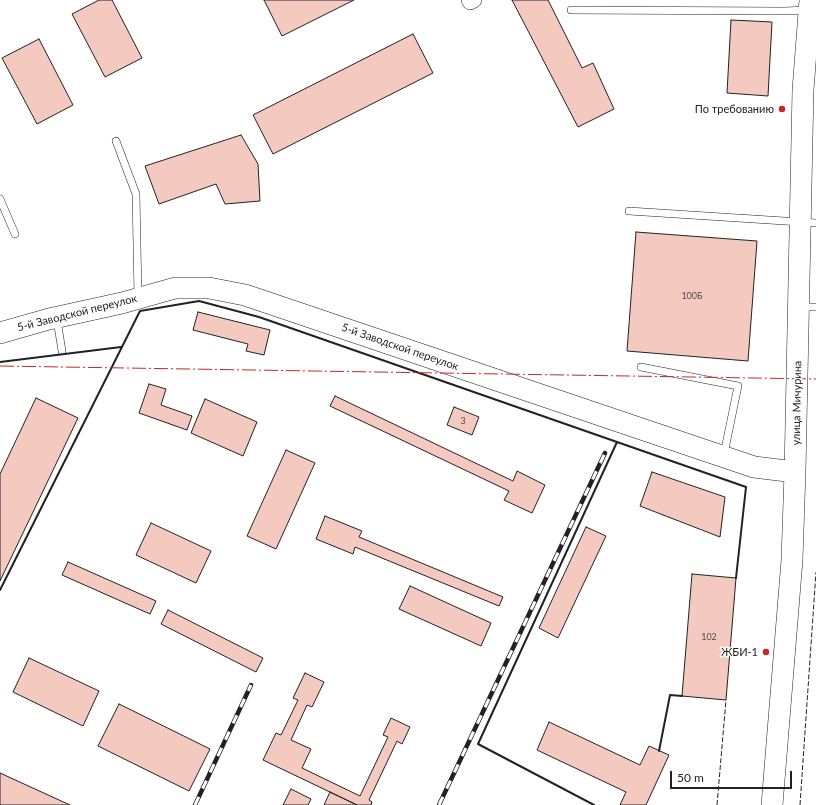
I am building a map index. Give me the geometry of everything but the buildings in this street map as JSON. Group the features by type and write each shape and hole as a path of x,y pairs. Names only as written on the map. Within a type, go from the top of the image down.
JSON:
{"street":[{"name":"улица Мичурина","path":"772,805 792,560 795,472 807,307 808,223 806,90 810,5"},
{"name":"5-й Заводской переулок","path":"0,333 175,288 209,288 245,295 754,467 795,472"}],"lane":[{"path":"572,10 784,11 810,5"},
{"path":"116,142 136,194 138,298"},
{"path":"0,199 15,234"},
{"path":"629,211 808,223"},
{"path":"56,318 62,351"},
{"path":"641,367 738,386 724,456"}],"railway":[{"path":"439,805 605,453"},
{"path":"195,805 251,685"}],"fence":[{"path":"800,805 816,572"},
{"path":"717,805 726,700"}],"wall":[{"path":"0,590 140,311 199,301 259,317 617,442 478,744 594,805"},
{"path":"0,362 121,347"},
{"path":"617,442 746,487 736,578"},
{"path":"659,751 670,695 682,696"}],"power":[{"path":"0,366 816,379"}],"place":[{"name":"По требованию","path":"782,109"},
{"name":"ЖБИ-1","path":"766,652"}]}
